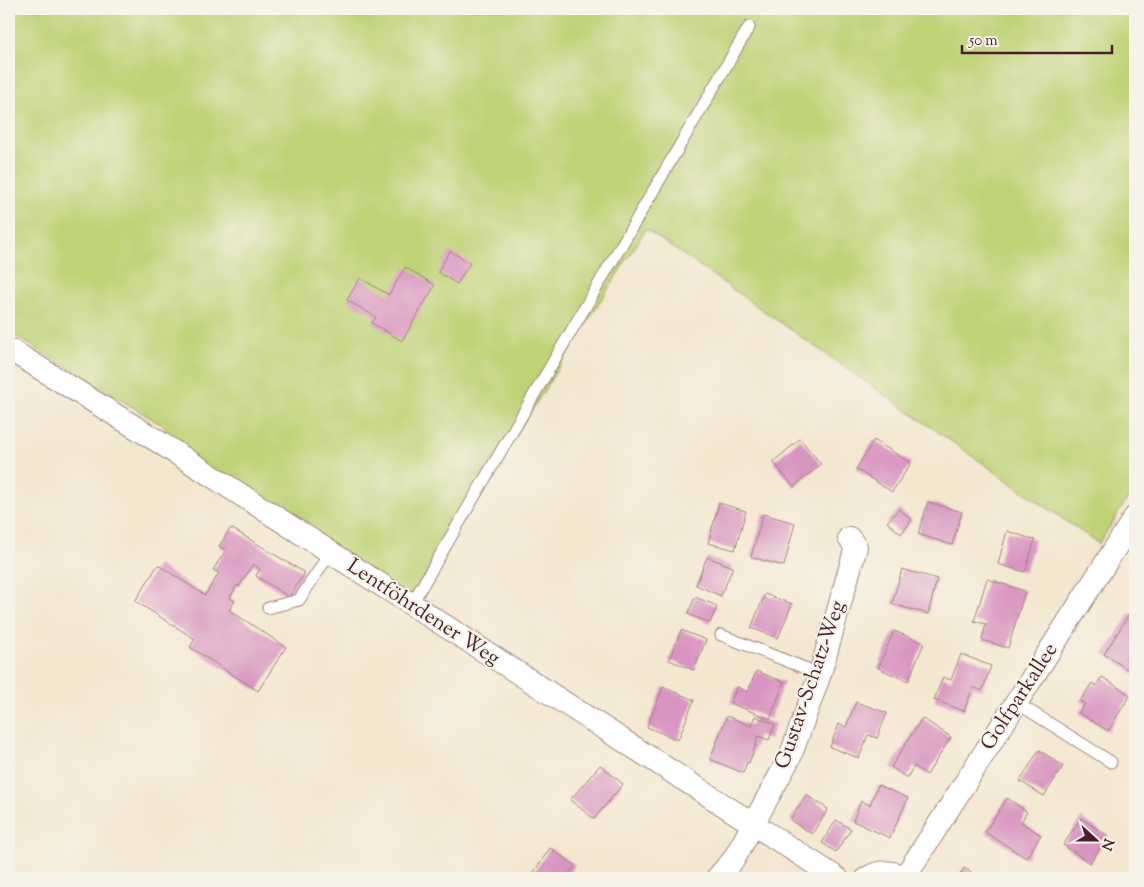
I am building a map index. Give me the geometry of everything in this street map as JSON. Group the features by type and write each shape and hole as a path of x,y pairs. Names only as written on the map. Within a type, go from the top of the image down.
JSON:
{"street":[{"name":"Lentföhrdener Weg","path":"9,349 159,442 837,878"},
{"name":"Golfparkallee","path":"906,878 1135,517"},
{"name":"Gustav-Schatz-Weg","path":"717,878 734,859 790,757 820,674 856,547 849,538"},
{"path":"867,878 883,872 895,873 906,878"}],"lane":[{"path":"411,605 749,27"},
{"path":"268,608 299,600 330,553"},
{"path":"721,635 820,674"},
{"path":"1016,703 1111,762"}],"green space":[{"path":"9,9 1135,9 1135,487 1099,544 646,229 409,604 159,442 167,428 9,332"}],"building":[{"path":"450,251 470,263 457,284 438,272"},
{"path":"405,267 435,285 402,341 372,323 376,317 347,300 360,278 389,295"},
{"path":"800,439 821,464 794,487 773,462"},
{"path":"874,440 911,463 892,492 856,469"},
{"path":"928,502 962,512 952,545 918,534"},
{"path":"719,503 746,511 735,550 708,543"},
{"path":"899,509 912,520 901,534 887,522"},
{"path":"763,514 795,523 784,566 751,557"},
{"path":"231,528 305,573 289,597 256,576 260,569 253,564 230,598 235,601 229,610 286,647 258,691 190,647 195,639 135,601 158,565 205,595 219,573 213,570 226,550 219,546"},
{"path":"1007,531 1035,540 1025,572 998,564"},
{"path":"707,557 733,567 721,596 696,585"},
{"path":"902,569 937,579 928,614 892,604"},
{"path":"987,579 1025,591 1008,648 982,640 986,624 974,621"},
{"path":"765,594 792,604 778,638 751,628"},
{"path":"695,597 717,606 710,623 688,614"},
{"path":"1130,613 1135,617 1135,674 1104,654"},
{"path":"681,630 706,640 694,670 669,660"},
{"path":"894,631 924,643 908,681 878,668"},
{"path":"961,654 991,666 982,691 973,687 964,711 934,700 943,677 951,680"},
{"path":"756,671 784,682 770,719 730,703 737,687 748,692"},
{"path":"1102,677 1130,695 1108,731 1079,713 1085,704 1080,701 1092,683 1096,686"},
{"path":"663,687 694,700 678,740 647,727"},
{"path":"856,702 887,713 877,738 868,735 859,758 830,747 839,724 846,727"},
{"path":"727,716 751,726 755,716 775,724 769,740 758,736 749,763 747,762 743,773 710,759"},
{"path":"922,718 951,737 927,775 914,766 907,778 891,767"},
{"path":"1039,750 1063,766 1044,796 1020,781"},
{"path":"600,765 623,784 594,819 570,800"},
{"path":"878,785 908,798 890,838 853,821 861,801 870,805"},
{"path":"806,795 828,809 812,834 790,820"},
{"path":"1007,798 1027,812 1021,822 1041,835 1026,858 985,832"},
{"path":"1081,818 1108,836 1090,863 1063,845"},
{"path":"836,820 851,829 836,852 822,843"},
{"path":"550,848 575,865 566,878 530,878"},
{"path":"964,868 981,878 958,878"},
{"path":"1000,873 1009,878 997,878"}]}
